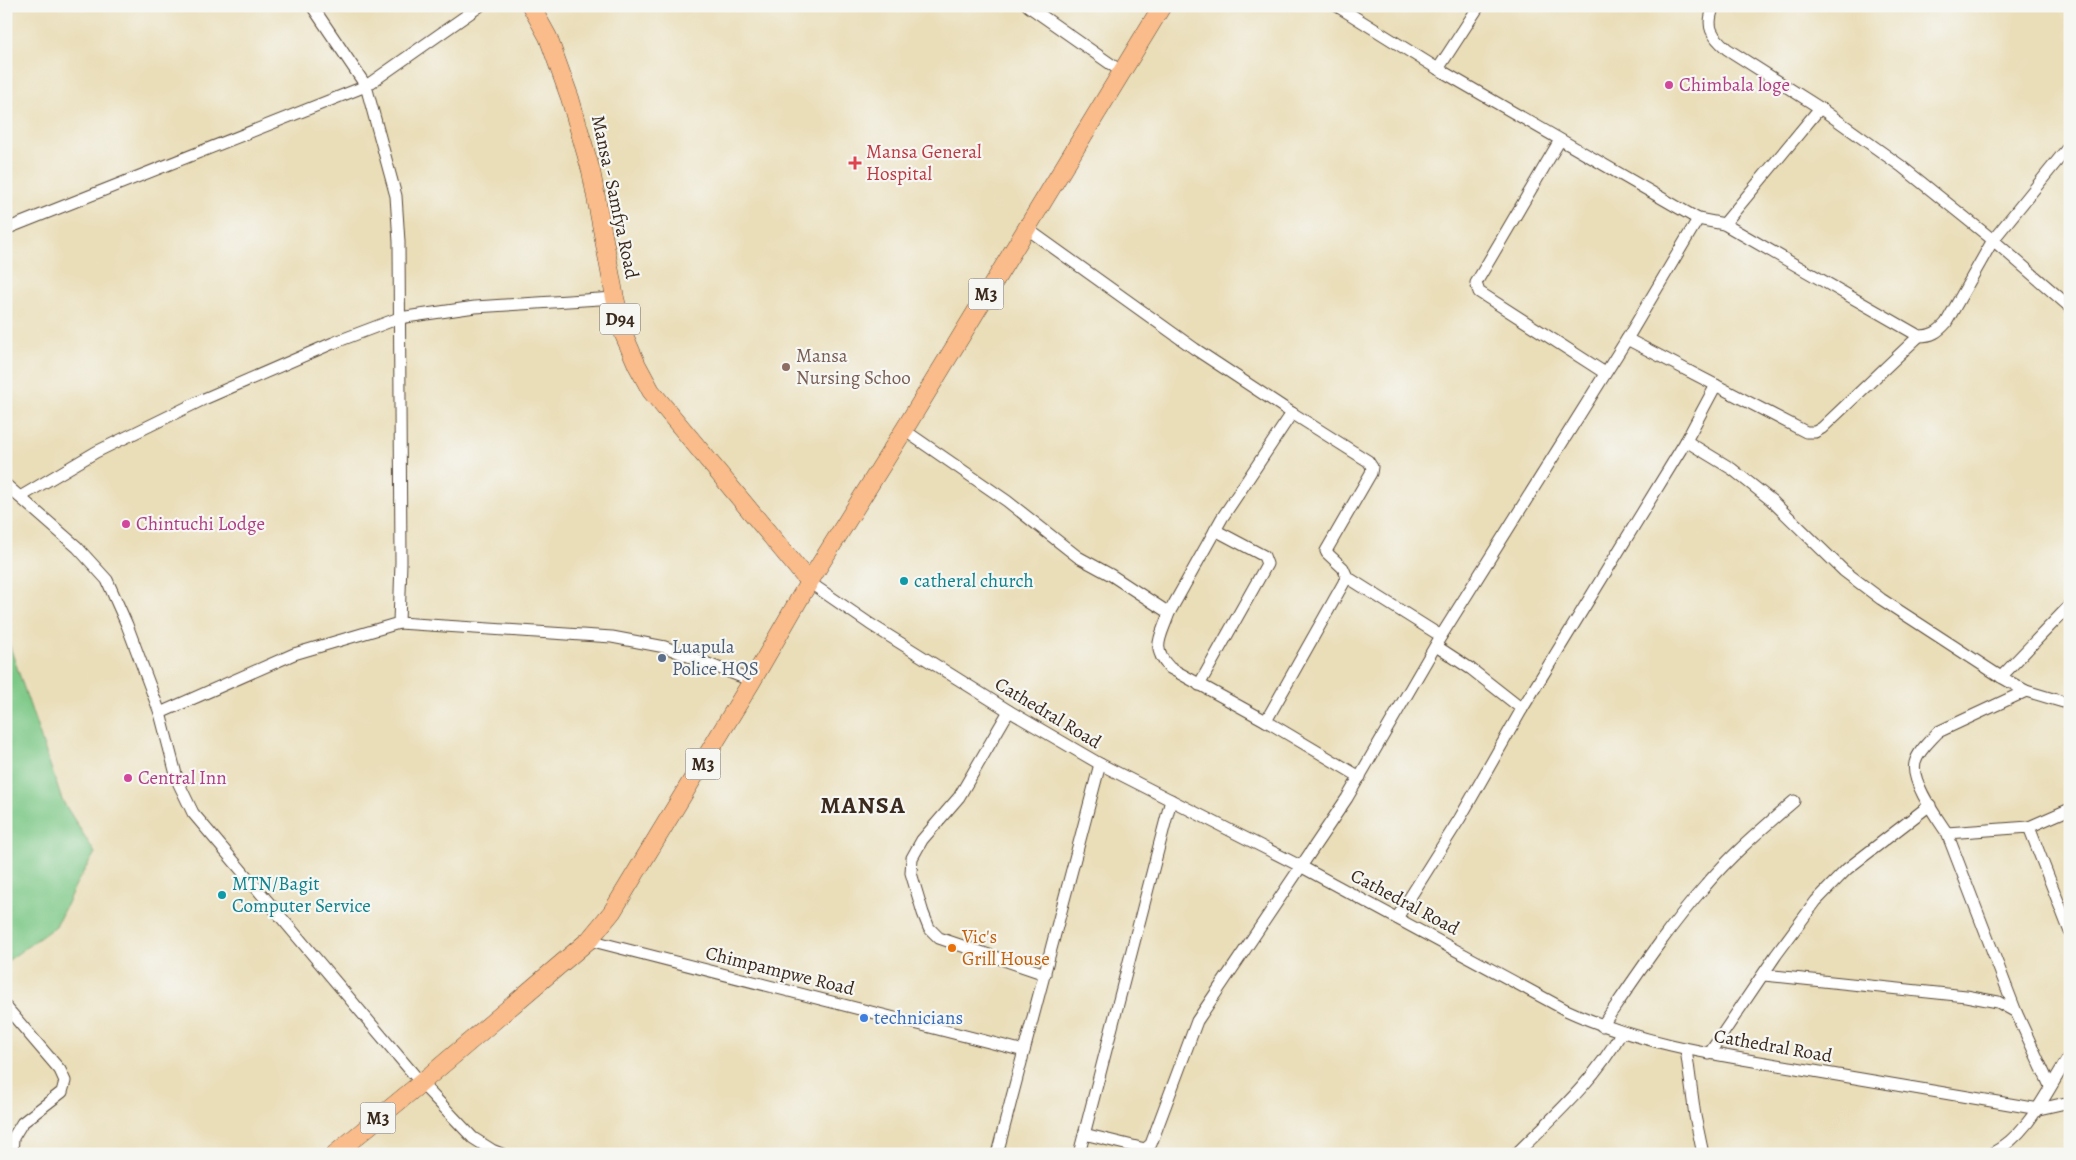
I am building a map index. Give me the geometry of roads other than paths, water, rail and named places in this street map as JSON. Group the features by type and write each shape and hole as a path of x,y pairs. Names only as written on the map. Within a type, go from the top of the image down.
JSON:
{"main road":[{"name":"Mansa - Samfya Road","path":"532,6 548,37 582,136 595,188 615,298 624,335 637,365 651,391 809,582"},
{"name":"M3","path":"335,1154 589,940 612,912 752,681 809,582 904,430 1162,6"}],"street":[{"path":"312,6 366,86 396,196 399,242 401,562 399,623"},
{"path":"6,229 366,86 480,6"},
{"path":"1028,6 1122,72"},
{"path":"1336,6 1438,70 1698,219 1724,224 1919,336 1928,336 1938,332 1946,323 1993,240 2070,145"},
{"path":"1438,70 1480,6"},
{"path":"1714,6 1710,30 1716,40 1727,50 1820,108 1901,166 1993,240 2070,307"},
{"path":"1724,224 1820,108"},
{"path":"1560,140 1476,283 1476,288 1479,292 1605,373"},
{"path":"1084,1134 1145,1150 1148,1148 1197,1021 1302,866 1360,776 1438,641 1627,339 1698,219"},
{"path":"1026,228 1195,349 1368,461 1372,467 1371,473 1326,551 1328,555 1343,568 1347,577 1438,641 1522,709"},
{"path":"20,497 96,452 204,398 333,343 399,318 475,307 615,298"},
{"path":"1627,339 1806,432 1815,432 1822,428 1919,336"},
{"path":"1397,918 1460,818 1522,709 1686,441 1716,385"},
{"path":"1292,413 1215,530 1169,613 1157,648 1158,654 1170,668 1360,776"},
{"path":"904,430 1007,501 1078,557 1111,575 1169,613"},
{"path":"1686,441 1732,469 1772,500 1844,571 1880,599 2000,677 2026,691 2070,704"},
{"path":"6,485 77,547 107,580 121,610 160,713 178,782 193,812 421,1083 473,1138 502,1154"},
{"path":"1199,685 1267,564 1264,556 1215,530"},
{"path":"1266,721 1347,577"},
{"name":"Cathedral Road","path":"809,582 870,624 1009,711 1100,764 1302,866 1566,1010 1602,1026 1620,1033 1709,1054 2038,1109"},
{"path":"2000,677 2070,605"},
{"path":"160,713 294,654 399,623 612,637 665,646 752,681"},
{"path":"2026,691 1938,732 1915,761 1914,769 1930,805 1947,834 2016,1012 2050,1086"},
{"path":"1009,711 959,797 922,840 912,858 911,874 929,928 939,938 1045,974"},
{"path":"997,1154 1100,764"},
{"path":"1079,1154 1171,800"},
{"path":"1602,1026 1676,921 1706,884 1752,837 1794,802"},
{"path":"1709,1054 1816,901 1847,869 1930,805"},
{"path":"1947,834 2028,827 2070,809"},
{"path":"2028,827 2070,932"},
{"name":"Chimpampwe Road","path":"589,940 1024,1051"},
{"path":"1764,975 1966,996 1998,1002 2016,1012"},
{"path":"6,1006 60,1070 65,1081 62,1092 22,1124 13,1138 12,1154"},
{"path":"1516,1154 1587,1082 1610,1052 1620,1033"},
{"path":"1686,1049 1695,1116 1703,1154"},
{"path":"2000,1152 2038,1109 2070,1055"},
{"path":"2038,1109 2070,1102"}],"place":[{"name":"Chimbala loge","path":"1669,85"},
{"name":"Mansa General Hospital","path":"855,163"},
{"name":"Mansa Nursing Schoo","path":"786,367"},
{"name":"Chintuchi Lodge","path":"126,524"},
{"name":"catheral church","path":"904,581"},
{"name":"Luapula Police HQS","path":"662,658"},
{"name":"Central Inn","path":"128,778"},
{"name":"MTN/Bagit Computer Service","path":"222,895"},
{"name":"Vic's Grill House","path":"952,948"},
{"name":"technicians","path":"864,1018"}],"district":[{"name":"MANSA","path":"863,805"}]}
